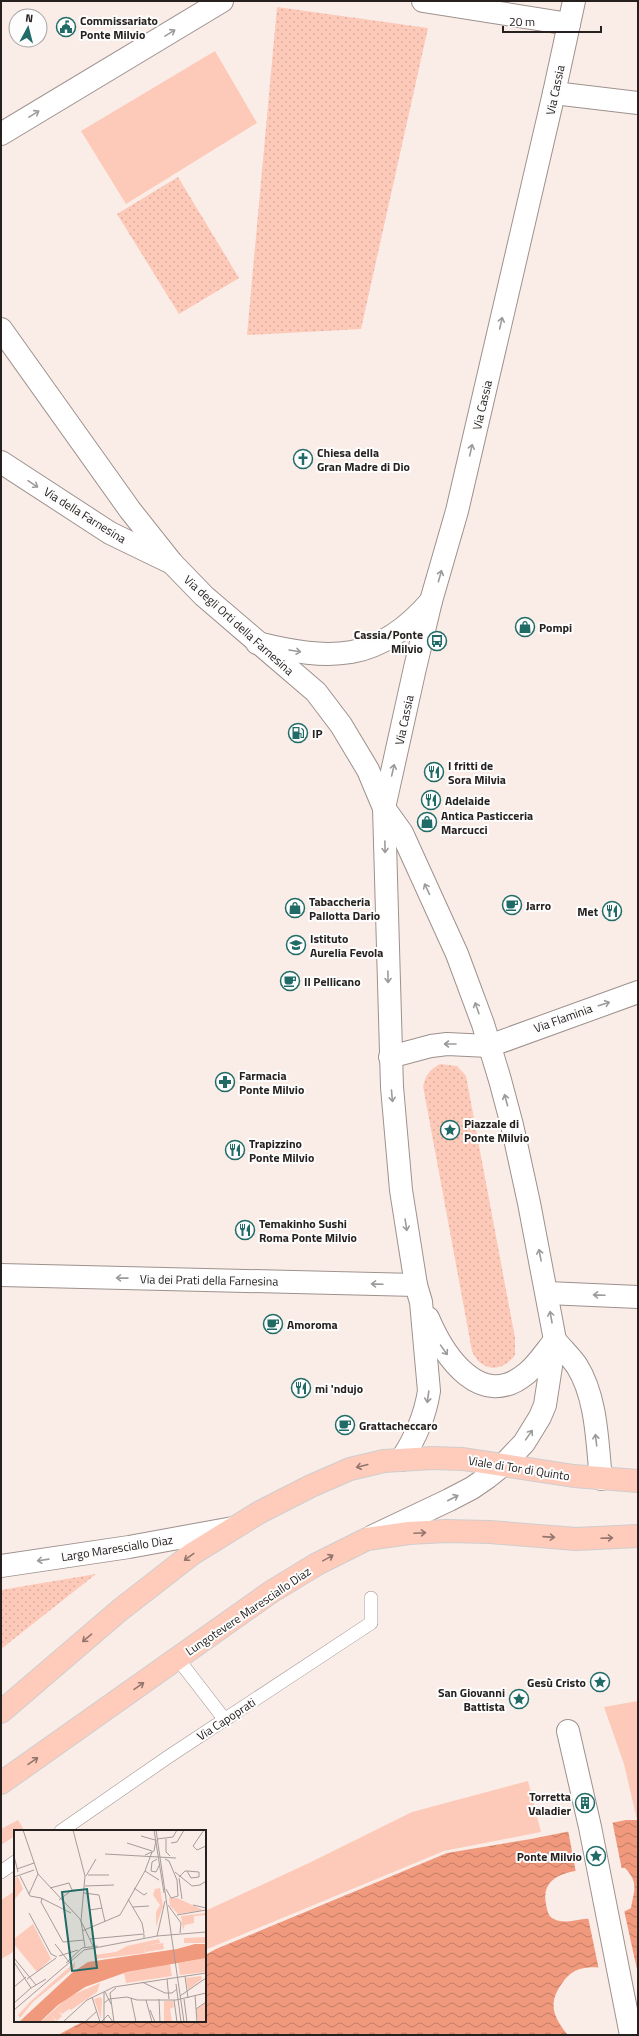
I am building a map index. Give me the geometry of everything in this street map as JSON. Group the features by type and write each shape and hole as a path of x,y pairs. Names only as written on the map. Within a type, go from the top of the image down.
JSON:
{"main road":[{"name":"Viale di Tor di Quinto","path":"401,1460 463,1459 601,1479 638,1481"},
{"path":"1,1712 162,1577 233,1528 332,1476 367,1465 401,1460"},
{"name":"Lungotevere Maresciallo Diaz","path":"1,1783 295,1576 340,1551 367,1539 408,1533 446,1531 490,1532 576,1539 638,1536"}],"street":[{"path":"1,134 222,1"},
{"path":"424,1 568,24"},
{"name":"Via Cassia","path":"384,808 431,601 457,511 574,1"},
{"path":"554,93 638,103"},
{"name":"Via degli Orti della Farnesina","path":"1,329 130,510 172,563 204,596 256,643 305,682 330,708 368,770 384,808"},
{"name":"Via della Farnesina","path":"1,462 74,512 110,533 172,563"},
{"path":"256,643 320,655 355,652 381,643 402,630 431,601"},
{"path":"367,1539 472,1488 503,1465 524,1443 543,1410 555,1340 547,1293 512,1125 489,1046 457,954 402,833 384,808"},
{"path":"384,808 390,1057 401,1190 419,1294 429,1391 427,1405 418,1430 401,1460"},
{"name":"Via Flaminia","path":"489,1046 638,992"},
{"path":"390,1057 431,1046 447,1044 489,1046"},
{"name":"Via dei Prati della Farnesina","path":"1,1275 419,1294"},
{"path":"547,1293 638,1297"},
{"path":"419,1294 439,1342 451,1359 464,1373 480,1383 501,1385 519,1379 532,1368 555,1340"},
{"path":"555,1340 577,1367 589,1395 594,1417 601,1479"},
{"name":"Largo Maresciallo Diaz","path":"1,1566 129,1547 233,1528"},
{"path":"568,1731 590,1827 631,2035"}],"lane":[{"name":"Via Capoprati","path":"62,1830 371,1623 371,1598"},
{"path":"178,1659 225,1720"},
{"path":"1,1872 14,1863"}],"shaded area":[{"path":"277,7 428,28 361,329 247,335"},
{"path":"215,51 257,123 126,204 81,131"},
{"path":"178,177 239,278 179,314 117,214"},
{"path":"440,1064 457,1066 466,1076 515,1338 515,1355 510,1361 498,1367 492,1368 481,1363 472,1351 423,1086 428,1073"},
{"path":"96,1574 1,1649 1,1590"},
{"path":"638,1701 637,1820 624,1764 604,1707"},
{"path":"528,1781 541,1832 444,1851 206,1950 206,1911 309,1863 412,1812"},
{"path":"18,1820 23,1828 22,1830 14,1830 14,1837 1,1845 1,1829"},
{"path":"14,1892 14,1952 1,1959 1,1900"}],"water":[{"path":"626,1820 638,1820 638,1974 609,1968 594,1967 580,1969 568,1976 558,1989 555,1996 554,2008 558,2021 567,2034 576,2035 58,2035 82,2022 206,2022 206,1954 447,1853 531,1839","holes":["606,1868 625,1868 634,1883 631,1908 619,1914 608,1917 569,1921 558,1920 549,1915 546,1904 546,1892 549,1884 556,1878 575,1871"]}],"pier":[{"path":"612,1820 622,1870 576,1873 568,1830"},
{"path":"624,1910 638,1976 618,1969 599,1970 588,1917 596,1918"}],"place":[{"name":"Commissariato Ponte Milvio","path":"66,27"},
{"name":"Chiesa della Gran Madre di Dio","path":"303,459"},
{"name":"Pompi","path":"525,627"},
{"name":"Cassia/Ponte Milvio","path":"437,641"},
{"name":"IP","path":"298,733"},
{"name":"I fritti de Sora Milvia","path":"434,772"},
{"name":"Adelaide","path":"431,800"},
{"name":"Antica Pasticceria Marcucci","path":"427,822"},
{"name":"Jarro","path":"512,905"},
{"name":"Tabaccheria Pallotta Dario","path":"295,908"},
{"name":"Met","path":"612,911"},
{"name":"Istituto Aurelia Fevola","path":"296,945"},
{"name":"Il Pellicano","path":"290,981"},
{"name":"Farmacia Ponte Milvio","path":"225,1082"},
{"name":"Piazzale di Ponte Milvio","path":"450,1130"},
{"name":"Trapizzino Ponte Milvio","path":"235,1150"},
{"name":"Temakinho Sushi Roma Ponte Milvio","path":"245,1230"},
{"name":"Amoroma","path":"273,1324"},
{"name":"mi 'ndujo","path":"301,1388"},
{"name":"Grattacheccaro","path":"345,1425"},
{"name":"Gesù Cristo","path":"600,1682"},
{"name":"San Giovanni Battista","path":"519,1699"},
{"name":"Torretta Valadier","path":"585,1803"},
{"name":"Ponte Milvio","path":"596,1856"}]}
